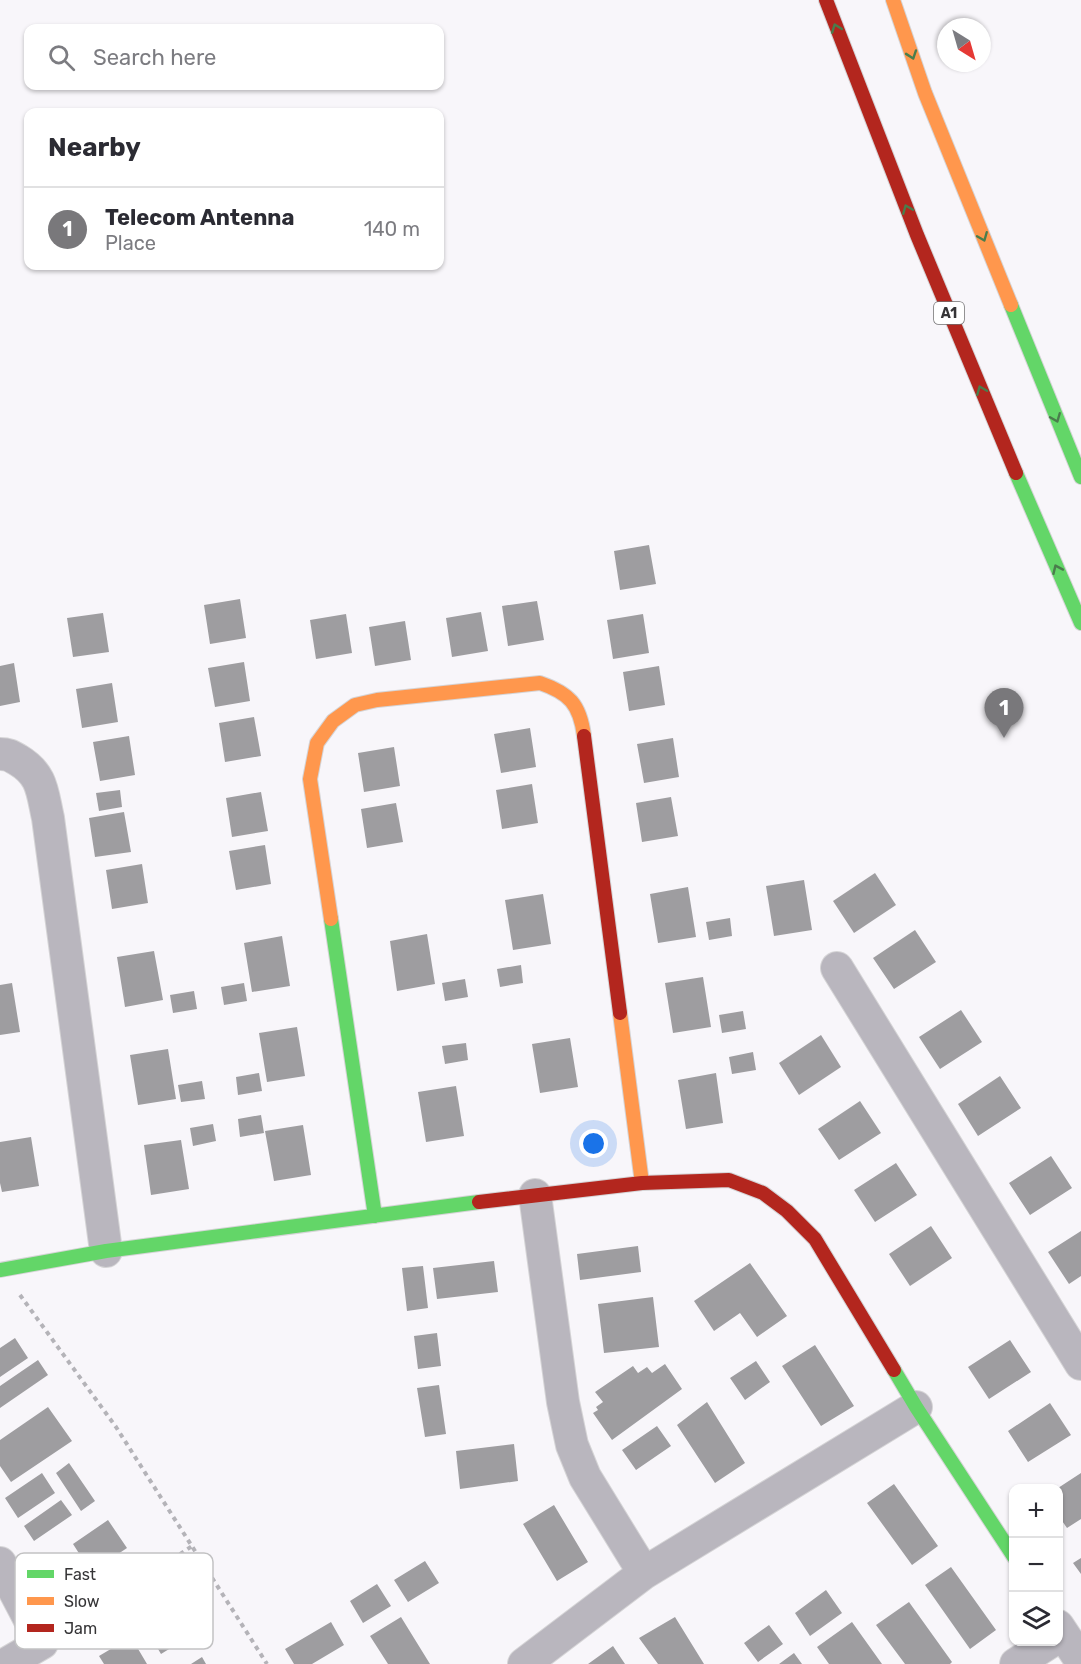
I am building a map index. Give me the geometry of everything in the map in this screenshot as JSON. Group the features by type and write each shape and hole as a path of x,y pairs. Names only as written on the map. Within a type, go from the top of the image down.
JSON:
{"main road":[{"name":"A1","path":"826,0 873,125 1017,480 1081,623"},
{"path":"893,0 925,93 1081,477"},
{"path":"375,1216 310,779 317,742 333,721 355,705 377,700 540,682 561,690 576,706 583,725 642,1183"},
{"path":"1,1270 106,1251 535,1195 642,1183 729,1180 764,1192 787,1211 814,1239 916,1407 1009,1549"}],"street":[{"path":"0,754 8,754 30,767 40,784 43,795 106,1251"},
{"path":"837,968 1081,1364"},
{"path":"535,1195 563,1401 572,1445 585,1477 644,1573"},
{"path":"524,1664 644,1573 916,1407"},
{"path":"0,1563 15,1592"},
{"path":"1063,1640 1081,1661"},
{"path":"1016,1664 1041,1646"},
{"path":"6,1664 32,1649"}],"path":[{"path":"1,1270 116,1427 196,1553"},
{"path":"182,1553 192,1546"},
{"path":"213,1579 267,1664"}],"building":[{"path":"649,545 656,584 620,590 614,551"},
{"path":"240,599 246,638 210,644 204,605"},
{"path":"537,601 544,640 508,646 502,606"},
{"path":"481,612 488,651 452,657 446,618"},
{"path":"103,613 109,652 73,657 67,618"},
{"path":"346,614 352,653 316,659 310,620"},
{"path":"643,614 649,653 613,659 607,620"},
{"path":"405,621 411,660 375,666 369,627"},
{"path":"244,662 250,701 215,707 208,668"},
{"path":"14,663 20,702 0,706 0,666"},
{"path":"659,666 665,705 629,711 623,672"},
{"path":"112,683 118,722 82,728 76,689"},
{"path":"254,717 261,756 225,762 219,723"},
{"path":"530,728 536,767 501,773 494,734"},
{"path":"129,736 135,775 100,781 93,742"},
{"path":"673,738 679,777 644,783 637,744"},
{"path":"394,747 400,786 364,792 358,753"},
{"path":"532,784 538,823 502,829 496,790"},
{"path":"120,790 122,807 99,811 96,793"},
{"path":"261,792 268,831 232,837 226,798"},
{"path":"671,797 678,836 642,842 636,803"},
{"path":"396,803 403,842 367,848 361,809"},
{"path":"124,812 131,852 95,857 89,818"},
{"path":"265,845 271,884 236,890 229,851"},
{"path":"142,864 148,903 112,909 106,870"},
{"path":"875,873 896,905 854,933 833,901"},
{"path":"804,880 812,930 774,936 766,886"},
{"path":"688,887 696,937 658,943 650,894"},
{"path":"543,894 551,944 513,950 505,900"},
{"path":"730,918 732,936 709,940 706,922"},
{"path":"915,930 936,962 894,989 873,958"},
{"path":"427,934 435,984 397,991 390,941"},
{"path":"282,936 290,986 252,992 244,943"},
{"path":"154,951 163,1000 125,1007 117,957"},
{"path":"521,965 523,983 500,987 497,969"},
{"path":"703,977 711,1027 673,1033 665,983"},
{"path":"465,979 468,997 445,1001 442,983"},
{"path":"12,983 20,1032 0,1035 0,985"},
{"path":"244,983 247,1001 224,1005 221,987"},
{"path":"194,991 197,1009 173,1013 170,995"},
{"path":"961,1010 982,1042 940,1069 919,1037"},
{"path":"743,1011 746,1029 722,1033 719,1015"},
{"path":"297,1027 305,1076 267,1082 259,1033"},
{"path":"821,1035 841,1067 799,1095 779,1063"},
{"path":"570,1038 578,1087 540,1093 532,1044"},
{"path":"466,1043 468,1060 445,1064 442,1046"},
{"path":"168,1049 176,1099 138,1105 130,1055"},
{"path":"753,1052 756,1070 732,1074 729,1057"},
{"path":"259,1073 262,1091 238,1095 236,1077"},
{"path":"716,1073 723,1123 686,1129 678,1080"},
{"path":"1000,1076 1021,1108 978,1136 958,1104"},
{"path":"202,1081 205,1099 181,1102 178,1085"},
{"path":"456,1086 464,1136 426,1142 418,1092"},
{"path":"860,1101 881,1133 839,1160 818,1129"},
{"path":"261,1115 264,1133 240,1137 238,1119"},
{"path":"213,1124 216,1141 193,1146 190,1128"},
{"path":"303,1125 311,1175 274,1181 265,1131"},
{"path":"31,1137 39,1186 2,1192 0,1142"},
{"path":"181,1140 189,1189 151,1195 144,1145"},
{"path":"1051,1156 1072,1188 1030,1215 1009,1183"},
{"path":"896,1163 917,1195 875,1222 854,1190"},
{"path":"931,1226 952,1258 910,1286 889,1254"},
{"path":"1081,1231 1081,1276 1069,1284 1048,1252"},
{"path":"638,1246 641,1272 580,1280 577,1254"},
{"path":"494,1261 498,1292 437,1299 433,1268"},
{"path":"750,1263 787,1316 757,1337 740,1313 714,1331 694,1301"},
{"path":"423,1266 428,1308 407,1311 402,1268"},
{"path":"653,1297 659,1347 604,1353 598,1304"},
{"path":"437,1333 441,1366 418,1369 414,1336"},
{"path":"15,1338 28,1358 0,1377 0,1348"},
{"path":"1010,1340 1031,1372 989,1399 968,1367"},
{"path":"815,1345 854,1406 821,1426 782,1366"},
{"path":"38,1360 48,1375 0,1408 0,1386"},
{"path":"756,1361 770,1382 745,1400 730,1378"},
{"path":"665,1364 682,1389 612,1440 593,1413 598,1410 596,1407 603,1402 595,1392 633,1366 638,1373 647,1367 652,1373"},
{"path":"439,1385 446,1434 425,1437 417,1388"},
{"path":"707,1402 745,1463 715,1483 677,1425"},
{"path":"1050,1403 1071,1435 1028,1462 1008,1431"},
{"path":"48,1407 72,1441 11,1482 0,1466 0,1440"},
{"path":"657,1426 671,1446 636,1470 622,1450"},
{"path":"514,1444 518,1481 460,1489 456,1451"},
{"path":"69,1463 95,1501 81,1511 56,1473"},
{"path":"42,1473 55,1493 18,1518 5,1498"},
{"path":"1081,1473 1081,1519 1067,1528 1063,1522 1063,1485"},
{"path":"894,1484 938,1546 912,1565 867,1503"},
{"path":"61,1500 72,1515 34,1541 24,1526"},
{"path":"554,1505 588,1562 557,1581 523,1524"},
{"path":"108,1520 127,1548 120,1553 79,1553 73,1544"},
{"path":"1081,1558 1081,1574 1073,1563"},
{"path":"425,1561 439,1583 408,1602 394,1580"},
{"path":"951,1567 996,1630 970,1649 925,1585"},
{"path":"377,1584 391,1606 363,1623 350,1601"},
{"path":"826,1590 842,1613 810,1636 795,1613"},
{"path":"909,1602 952,1662 950,1664 905,1664 876,1625"},
{"path":"401,1617 430,1664 388,1664 370,1636"},
{"path":"675,1617 704,1664 658,1664 639,1638"},
{"path":"331,1622 344,1645 312,1664 294,1664 285,1649"},
{"path":"852,1622 882,1664 829,1664 817,1647"},
{"path":"769,1625 783,1644 758,1662 744,1643"},
{"path":"613,1646 625,1664 588,1664"},
{"path":"111,1649 138,1649 147,1664 104,1664 99,1656"},
{"path":"158,1649 169,1649 161,1654"},
{"path":"794,1653 802,1664 779,1664"},
{"path":"202,1657 206,1664 191,1664"}],"traffic: fast":[{"path":"1011,305 1081,477"},
{"path":"1016,473 1081,623"},
{"path":"331,919 375,1216"},
{"path":"0,1270 106,1251 479,1202"},
{"path":"894,1370 1009,1549"}],"traffic: slow":[{"path":"893,0 925,93 1011,305"},
{"path":"331,919 310,779 317,743 333,721 355,705 377,700 540,683 559,691 571,701 580,716 584,736"},
{"path":"620,1013 642,1183"}],"traffic: jam":[{"path":"826,0 917,235 1016,473"},
{"path":"584,736 620,1013"},
{"path":"479,1202 642,1183 729,1180 763,1193 787,1211 815,1239 894,1370"}],"place":[{"name":"Telecom Antenna","path":"1004,738"}]}
